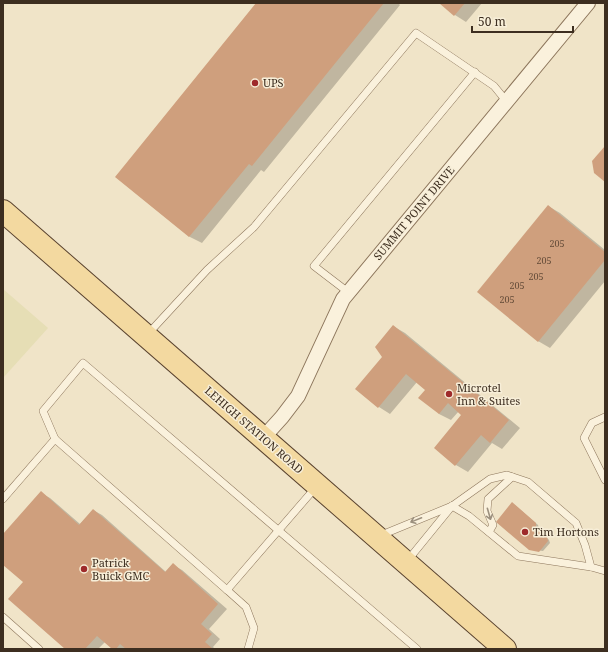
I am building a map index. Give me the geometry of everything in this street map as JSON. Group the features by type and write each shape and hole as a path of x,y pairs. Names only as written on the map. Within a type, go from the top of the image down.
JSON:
{"main road":[{"name":"LEHIGH STATION ROAD","path":"3,211 506,649"}],"street":[{"name":"SUMMIT POINT DRIVE","path":"263,438 298,396 343,298 587,4"}],"lane":[{"path":"146,336 207,270 254,227 416,33 494,86 507,102"},
{"path":"348,292 314,266 475,72"},
{"path":"248,649 254,628 246,607 55,440 43,411 83,363 417,649"},
{"path":"605,417 592,423 584,438 605,480"},
{"path":"3,499 55,440"},
{"path":"377,537 452,506 490,479 507,475 528,482 576,523 585,545 591,567"},
{"path":"489,532 493,525 487,511 488,499 512,477"},
{"path":"227,590 318,485"},
{"path":"452,506 469,516 518,556 591,567 605,571"},
{"path":"406,562 452,506"},
{"path":"3,617 39,649"}],"shaded area":[{"path":"3,289 48,328 3,378"}],"building":[{"name":"UPS","path":"256,3 384,3 252,166 249,164 189,237 115,177"},
{"path":"439,3 465,3 454,16"},
{"path":"605,146 605,182 594,173 592,161"},
{"path":"548,205 605,252 605,260 538,342 477,292"},
{"name":"Microtel Inn & Suites","path":"393,325 509,420 490,443 481,435 455,466 434,448 461,415 448,403 439,414 418,398 425,390 406,374 378,408 355,389 382,357 375,347"},
{"name":"Patrick Buick GMC","path":"41,491 79,525 93,509 165,572 173,563 218,604 201,624 212,634 205,642 213,649 126,649 120,644 116,649 112,649 97,636 85,649 65,649 8,599 23,582 3,565 3,534"},
{"name":"Tim Hortons","path":"512,502 536,523 536,527 547,537 548,541 539,552 529,550 496,522"}],"place":[{"name":"UPS","path":"255,83"},
{"name":"Microtel Inn & Suites","path":"449,394"},
{"name":"Tim Hortons","path":"525,532"},
{"name":"Patrick Buick GMC","path":"84,569"}]}
